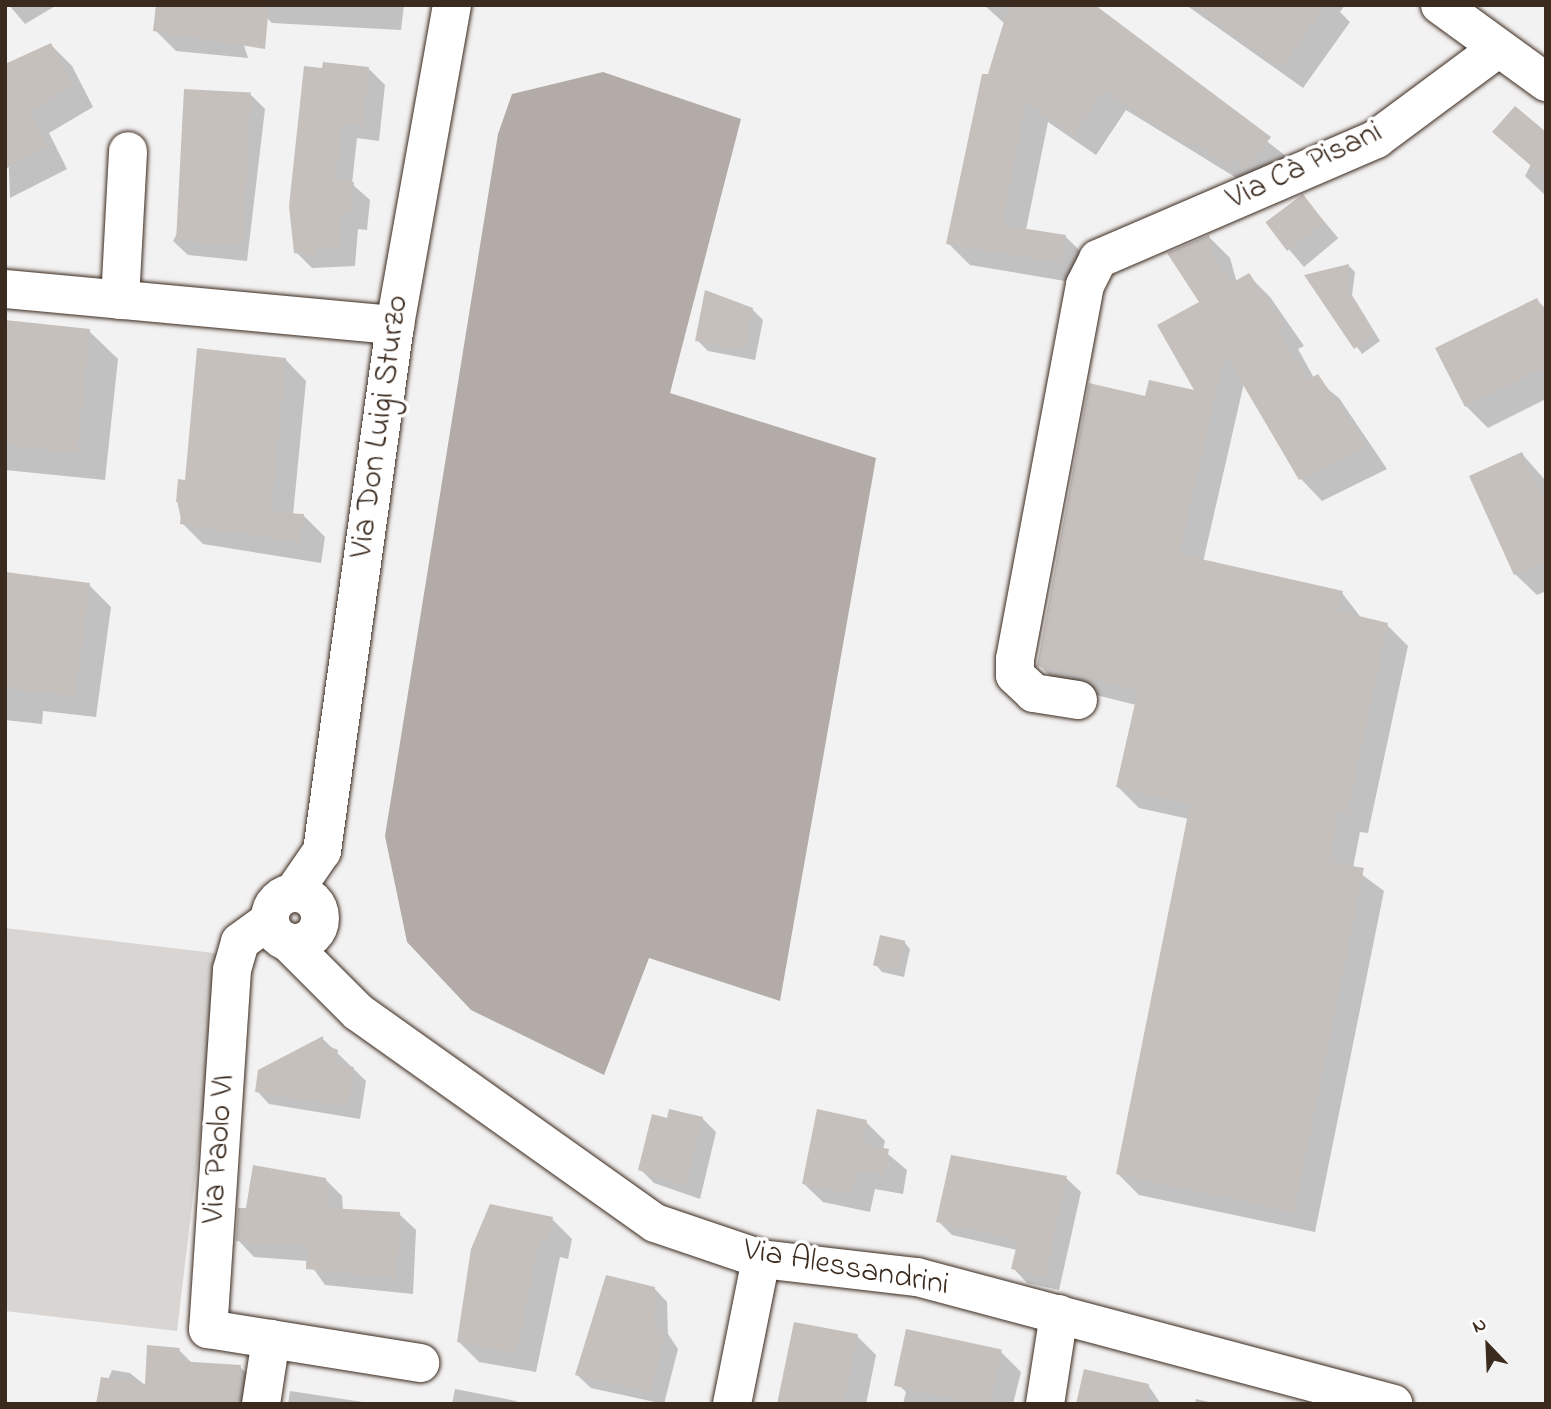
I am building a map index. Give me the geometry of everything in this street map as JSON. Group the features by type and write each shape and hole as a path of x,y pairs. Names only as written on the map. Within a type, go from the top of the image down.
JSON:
{"street":[{"name":"Via Don Luigi Sturzo","path":"297,919 326,879 322,851 395,325 452,5"},
{"path":"1440,5 1496,50 1546,82"},
{"name":"Via Cà Pisani","path":"1078,701 1034,693 1015,676 1015,659 1085,285 1098,260 1376,139 1496,50"},
{"path":"120,300 128,152"},
{"path":"5,289 395,325"},
{"name":"Via Alessandrini","path":"297,919 327,979 359,1012 655,1223 761,1259 917,1277 1393,1404"},
{"name":"Via Paolo VI","path":"297,919 240,943 232,970 208,1329 420,1363"},
{"path":"732,1404 761,1259"},
{"path":"1045,1404 1059,1314"},
{"path":"261,1404 271,1339"}],"shaded area":[{"path":"603,72 741,119 670,393 876,458 780,1001 649,958 604,1075 471,1010 407,942 385,836 498,134 512,94"},
{"path":"5,928 222,954 177,1331 5,1311"}],"building":[{"path":"156,5 269,5 265,49 153,31"},
{"path":"1009,5 1095,5 1271,137 1247,169 1231,158 1226,165 1192,140 1187,146 1104,90 1073,135 1026,102 1002,225 1066,235 1062,263 946,244 982,74 988,74"},
{"path":"1192,5 1326,5 1281,68"},
{"path":"51,43 73,85 29,112 48,147 5,169 5,64"},
{"path":"323,62 369,67 363,125 342,123 335,181 354,182 351,214 342,213 339,250 317,248 316,255 294,253 289,206 304,66 322,68"},
{"path":"184,89 251,93 243,244 176,241"},
{"path":"1515,106 1546,132 1546,179 1492,132"},
{"path":"1303,194 1325,223 1287,251 1265,222"},
{"path":"1209,235 1216,261 1232,283 1249,273 1284,324 1278,328 1307,380 1318,374 1367,447 1299,480 1225,354 1179,554 1343,591 1338,611 1388,623 1347,813 1339,811 1329,862 1364,868 1294,1212 1116,1174 1190,804 1116,787 1138,690 1037,666 1089,383 1145,396 1149,380 1194,390 1157,325 1199,302 1167,253"},
{"path":"1349,264 1346,287 1375,334 1354,349 1304,275"},
{"path":"705,290 753,308 744,350 695,341"},
{"path":"1537,298 1546,316 1546,367 1465,407 1435,348"},
{"path":"5,320 90,329 77,453 5,445"},
{"path":"197,348 286,358 271,512 304,514 300,542 180,524 182,502 176,502 178,479 185,480"},
{"path":"1522,452 1546,504 1546,560 1514,575 1469,476"},
{"path":"5,572 90,583 75,696 5,688"},
{"path":"880,935 905,941 898,971 873,965"},
{"path":"323,1036 323,1044 338,1050 336,1064 354,1067 348,1107 255,1092 258,1070"},
{"path":"669,1109 703,1117 686,1187 638,1170 652,1114 667,1118"},
{"path":"817,1109 867,1120 862,1144 889,1149 885,1175 856,1171 852,1194 802,1184"},
{"path":"951,1155 1067,1176 1045,1277 1011,1269 1018,1240 936,1222"},
{"path":"253,1165 326,1178 328,1208 400,1212 397,1278 306,1269 307,1246 236,1241 238,1208 246,1208"},
{"path":"490,1204 553,1217 548,1239 540,1238 516,1353 457,1342 471,1249"},
{"path":"606,1275 655,1287 654,1324 665,1335 651,1392 575,1375"},
{"path":"794,1322 858,1334 843,1404 777,1404"},
{"path":"906,1329 1002,1349 990,1404 894,1386"},
{"path":"147,1345 180,1348 177,1361 241,1365 237,1404 96,1404 101,1377 145,1384"},
{"path":"1084,1369 1149,1384 1144,1404 1076,1404"}]}
